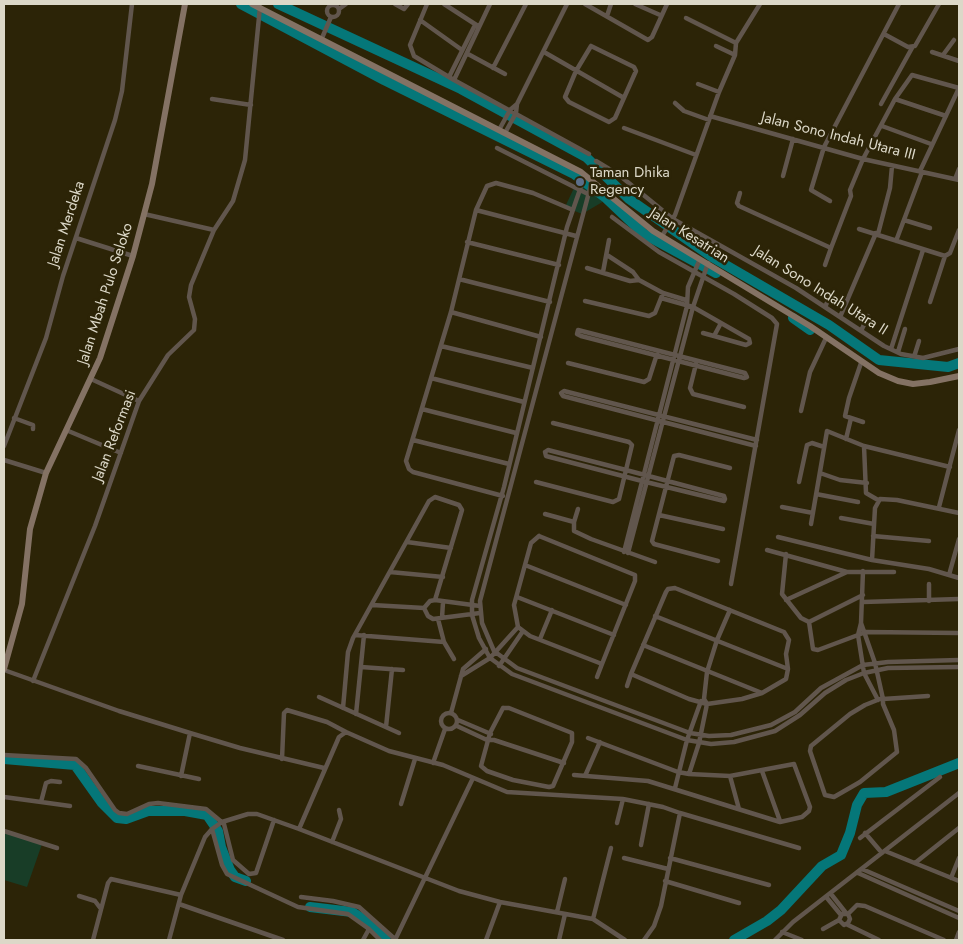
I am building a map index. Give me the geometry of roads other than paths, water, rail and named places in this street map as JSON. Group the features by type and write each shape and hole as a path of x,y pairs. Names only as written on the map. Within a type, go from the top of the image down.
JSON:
{"street":[{"name":"Jalan Merdeka","path":"4,446 40,357 120,101 132,4"},
{"name":"Jalan Mbah Pulo Seloko","path":"4,670 20,610 30,529 46,473 100,358 133,256 166,110 185,4"},
{"name":"Jalan Kesatrian","path":"252,4 259,9 323,37 503,129 584,176 639,221 826,338 862,363 888,377 906,383 930,382 959,376"},
{"path":"323,37 331,17 327,10 334,4 340,9"},
{"path":"331,17 338,16 340,9 346,4"},
{"path":"395,4 404,9 408,4"},
{"path":"427,4 410,44 411,52 451,79 509,112 590,154"},
{"path":"444,4 477,26"},
{"path":"451,79 462,50 490,4"},
{"path":"493,68 524,6 517,4"},
{"path":"503,129 515,115 517,104 567,4"},
{"path":"585,4 648,40 652,37 667,4"},
{"path":"607,16 611,4"},
{"path":"637,4 660,16"},
{"path":"663,235 672,222 709,118 735,55 736,43 760,4"},
{"path":"830,201 811,190 824,147 899,4"},
{"path":"881,104 939,4"},
{"name":"Jalan Reformasi","path":"33,680 122,453 139,401 168,355 194,330 195,319 189,291 214,230 238,189 245,160 259,9"},
{"path":"686,18 736,43"},
{"path":"420,20 462,50"},
{"path":"451,79 468,54 477,26"},
{"path":"884,34 912,48"},
{"path":"943,55 954,40"},
{"path":"591,46 634,67 636,74 615,118 609,122 569,102 565,97 576,71 591,46"},
{"path":"716,46 735,55"},
{"path":"544,52 624,98"},
{"path":"932,52 959,61"},
{"path":"468,54 505,74"},
{"path":"825,265 851,196 850,190 863,159 896,99 912,75 959,88 931,144 896,241"},
{"path":"698,84 719,92"},
{"path":"212,99 251,105"},
{"path":"896,99 946,116"},
{"name":"Jalan Sono Indah Utara III","path":"675,103 684,111 709,118 824,147 863,159 957,180"},
{"path":"503,129 509,112 517,104"},
{"path":"882,126 931,144"},
{"path":"624,128 696,155"},
{"path":"782,176 793,139"},
{"path":"496,148 578,191 588,192"},
{"name":"Jalan Sono Indah Utara II","path":"596,161 619,175 672,222 772,274 891,349 914,357 936,356 959,349"},
{"path":"840,317 877,234 890,188 892,166"},
{"path":"957,180 959,169"},
{"path":"584,176 567,227 502,496 471,606 472,615 490,658 512,674 699,743 734,742 760,737 782,727 825,693 846,680 864,673 876,670 959,667"},
{"path":"592,182 576,236 480,606 485,635 494,652 516,668 690,732 700,735 731,736 752,732 795,712 821,688 863,665 874,662 959,660"},
{"path":"509,497 409,470 406,461 451,312 476,210 484,190 491,183 533,193 573,210"},
{"path":"740,193 737,203 739,206 831,248"},
{"path":"476,210 576,236"},
{"path":"144,214 214,230"},
{"path":"612,217 659,252 693,273 703,275 778,324 731,584"},
{"path":"904,220 930,228"},
{"path":"567,227 578,230"},
{"path":"859,229 945,256"},
{"path":"930,302 945,256 950,253 959,230"},
{"path":"76,238 133,256"},
{"path":"603,272 609,240"},
{"path":"467,242 559,265"},
{"path":"891,349 923,250"},
{"path":"607,255 633,272 639,280 662,296 687,303 749,339 750,343 746,344 703,333"},
{"path":"626,552 664,420 693,273 700,260"},
{"path":"643,475 658,418 707,264"},
{"path":"587,268 630,281 639,280"},
{"path":"459,279 550,302"},
{"path":"825,307 831,294"},
{"path":"585,300 649,316 655,313 662,296"},
{"path":"451,312 541,337"},
{"path":"861,331 868,316"},
{"path":"545,319 554,321"},
{"path":"714,336 721,323"},
{"path":"898,352 905,328"},
{"path":"610,340 578,335 577,331 677,358 697,360 745,373 747,377 744,378 696,366 677,358"},
{"path":"801,411 810,372 826,338"},
{"path":"914,357 919,341"},
{"path":"441,346 533,368"},
{"path":"568,363 644,382 649,379 657,353"},
{"path":"697,360 690,388 693,394 744,407"},
{"path":"862,363 845,416 863,422"},
{"path":"431,378 524,402"},
{"path":"91,379 139,401"},
{"path":"530,382 538,384"},
{"path":"528,390 536,392"},
{"path":"606,404 563,396 561,393 564,391 664,420 757,440"},
{"path":"422,409 516,433"},
{"path":"14,418 33,425 33,429"},
{"path":"846,439 851,418"},
{"path":"536,482 613,502 619,499 632,449 629,442 553,423"},
{"path":"66,430 122,453"},
{"path":"706,430 756,446"},
{"path":"939,507 959,430"},
{"path":"811,524 827,431 864,446 950,467"},
{"path":"413,440 509,464"},
{"path":"799,482 807,445 812,443 824,446"},
{"path":"864,446 866,493 878,500 897,500 959,512"},
{"path":"646,480 643,475 626,470 579,461 546,456 544,452 548,450 579,461 625,476 707,494"},
{"path":"718,561 652,543 672,459 676,455 730,468"},
{"path":"4,460 46,473"},
{"path":"820,473 840,480 867,483"},
{"path":"504,486 511,488"},
{"path":"816,494 858,502"},
{"path":"343,708 348,652 355,635 429,501 435,497 461,507 443,577 434,600 424,608 372,605"},
{"path":"872,560 874,524 878,500"},
{"path":"782,507 813,513"},
{"path":"578,509 573,528 577,533 655,562"},
{"path":"545,514 574,522"},
{"path":"659,515 723,529"},
{"path":"841,518 874,524"},
{"path":"495,520 502,522"},
{"path":"873,536 929,541"},
{"path":"597,677 635,582 633,573 544,537 534,538 517,597 515,614 518,627 540,639 602,664"},
{"path":"778,537 872,560 919,566 959,578"},
{"path":"949,575 959,539"},
{"path":"407,542 451,548"},
{"path":"768,550 847,572 894,572"},
{"path":"786,554 782,590 786,600 801,618 809,622 812,633 812,648 816,651 866,632 959,633"},
{"path":"483,558 491,560"},
{"path":"525,565 626,605"},
{"path":"863,571 863,602 858,635 864,673 877,700"},
{"path":"390,572 443,577"},
{"path":"786,600 847,572"},
{"path":"928,601 929,584"},
{"path":"627,686 631,674 655,616 666,592 672,588 784,632 789,640 786,654 788,669 786,679 762,693 742,699 704,702 631,674"},
{"path":"809,622 863,595"},
{"path":"517,597 614,635"},
{"path":"863,602 959,599"},
{"path":"434,600 480,606"},
{"path":"443,602 440,619 444,642 454,659"},
{"path":"424,608 428,616 440,619 480,613"},
{"path":"540,639 552,610"},
{"path":"689,774 699,743 707,672 717,640 730,610"},
{"path":"655,616 788,669"},
{"path":"861,624 866,632 883,701 894,730 897,752 860,782 834,797 825,794 810,751 811,746 850,714 877,700 883,701 928,696"},
{"path":"461,676 490,658 518,627"},
{"path":"500,666 523,631"},
{"path":"355,635 444,642"},
{"path":"356,714 364,635"},
{"path":"644,645 762,693"},
{"path":"451,713 466,665 491,646"},
{"path":"925,661 925,667"},
{"path":"361,667 403,670"},
{"path":"386,727 392,669"},
{"path":"4,670 190,733 282,759 324,768"},
{"path":"319,697 399,733"},
{"path":"600,708 603,701"},
{"path":"675,788 687,740 704,702"},
{"path":"506,708 569,731 573,737 553,786 549,787 512,780 487,771 481,766 487,740 500,711 506,708"},
{"path":"282,759 284,713 287,710 327,722 389,751 433,763 514,793 623,799 649,804 799,848"},
{"path":"451,713 458,720 490,733 494,740"},
{"path":"433,763 445,729 441,721 442,717 451,713"},
{"path":"445,729 454,729 457,726 458,720"},
{"path":"457,726 487,740 494,740 564,763"},
{"path":"299,829 339,736 346,732"},
{"path":"181,776 190,733"},
{"path":"574,775 638,779 675,788 780,822 807,815 810,807 794,764 730,776 689,774 678,772 588,738"},
{"path":"586,776 600,742"},
{"path":"4,755 60,756 76,759 86,768 119,813 132,813 149,804 186,805 206,809 222,822 226,829 234,862 252,874 256,873 274,820"},
{"path":"401,804 414,759"},
{"path":"138,766 199,779"},
{"path":"762,771 780,822"},
{"path":"730,776 739,809"},
{"path":"860,838 940,777"},
{"path":"301,897 347,903 359,907 396,940 472,778"},
{"path":"41,802 46,783 51,781 60,782"},
{"path":"775,940 782,932 959,793"},
{"path":"4,797 70,806"},
{"path":"617,823 623,799"},
{"path":"640,844 649,804"},
{"path":"332,842 341,819 339,810"},
{"path":"169,940 181,895 201,844 212,828 222,822 248,814 274,820 299,829 458,891 500,902 593,919 625,940"},
{"path":"644,940 657,917 680,814"},
{"path":"212,828 223,870 227,874 298,907 348,914 369,929 380,940"},
{"path":"915,863 959,828"},
{"path":"4,831 57,848"},
{"path":"866,833 883,852 959,881"},
{"path":"593,919 611,848"},
{"path":"624,858 668,869"},
{"path":"670,858 769,885"},
{"path":"952,878 959,858"},
{"path":"860,871 959,918"},
{"path":"92,940 108,883 111,879 181,895"},
{"path":"557,912 566,879"},
{"path":"665,881 739,903"},
{"path":"893,886 959,911"},
{"path":"79,896 95,901 102,909"},
{"path":"829,896 843,916 850,921 846,924"},
{"path":"486,940 500,902"},
{"path":"179,904 274,939 283,940"},
{"path":"823,929 855,906 861,905 944,940"},
{"path":"559,940 565,914"},
{"path":"843,916 842,924 846,924 879,940"},
{"path":"363,940 369,929"},
{"path":"782,932 802,940"},
{"path":"956,940 959,932"}],"waterway":[{"path":"241,4 384,80 574,174 606,198 644,234 716,273"},
{"path":"278,4 461,89 586,157 629,199 712,257 829,325 879,360 948,367 959,363"},
{"path":"793,318 810,330"},
{"path":"4,759 75,765 102,803 117,818 126,819 148,811 185,811 207,815 218,831 221,847 230,870 235,877 246,881"},
{"path":"734,940 767,921 781,910 822,866 841,855 850,833 857,805 864,793 886,792 959,763"},
{"path":"310,907 352,912 368,922 386,940"}],"place":[{"name":"Taman Dhika Regency","path":"580,182"}]}
